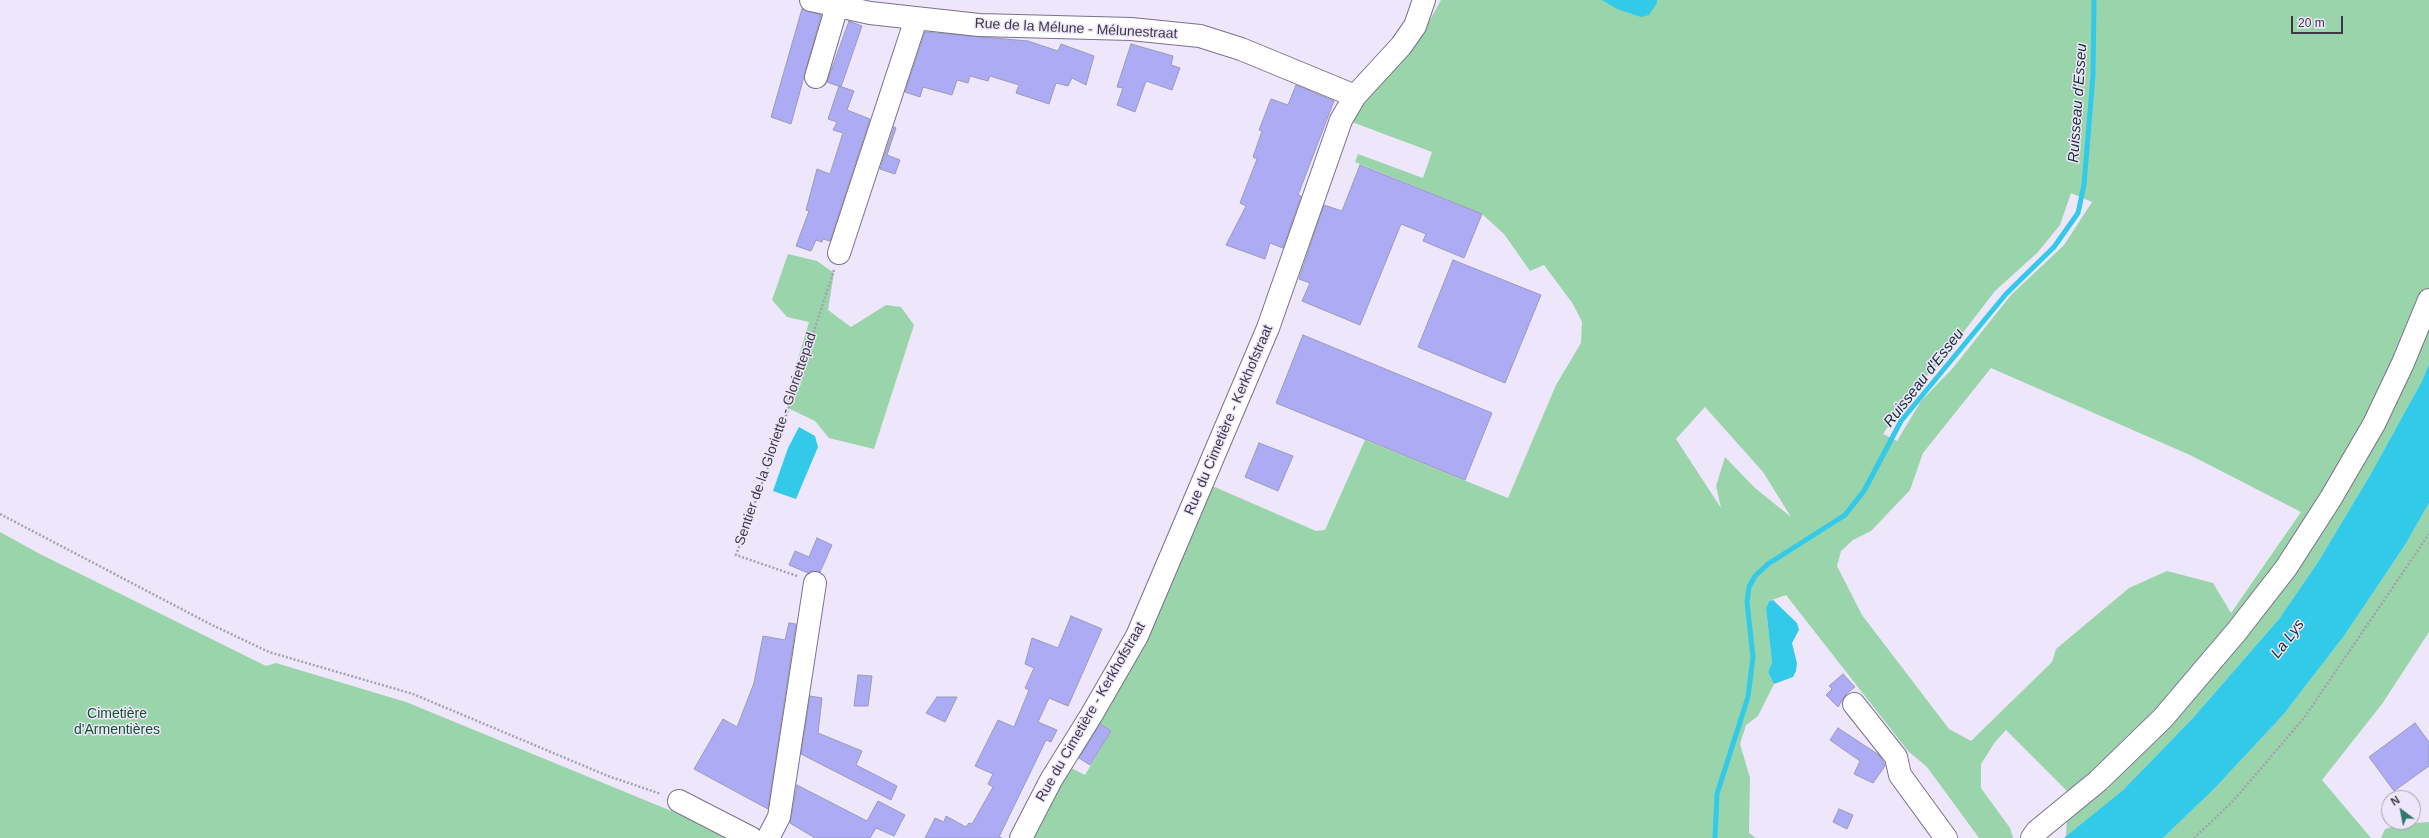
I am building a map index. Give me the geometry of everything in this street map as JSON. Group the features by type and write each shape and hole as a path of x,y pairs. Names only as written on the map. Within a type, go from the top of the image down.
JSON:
{"street":[{"name":"Rue de la Mélune - Mélunestraat","path":"811,0 837,6 916,19 979,25 1131,28 1200,36 1264,57 1356,96"},
{"name":"Rue du Cimetière - Kerkhofstraat","path":"1021,838 1051,780 1092,714 1137,636 1268,328 1341,120 1356,96 1401,46 1415,26 1424,0"},
{"path":"816,77 837,6"},
{"path":"839,253 916,19"},
{"path":"2032,838 2037,831 2098,781 2163,718 2237,631 2286,568 2374,424 2403,363 2429,300"},
{"path":"768,838 779,816 816,583"},
{"path":"1854,704 1896,757 1900,775 1946,838"},
{"path":"679,801 752,838"}],"path":[{"name":"Sentier de la Gloriette - Gloriettepad","path":"816,583 736,554 781,431 839,253"},
{"path":"0,514 210,624 269,652 413,694 608,776 679,801"},
{"path":"2194,838 2233,801 2304,718 2429,534"}],"green space":[{"path":"1441,0 2429,0 2429,364 2422,381 2369,477 2318,562 2279,619 2192,719 2123,790 2066,837 2068,792 2006,730 1995,742 1981,764 1981,788 2010,828 2013,838 1979,838 1927,767 1908,751 1786,595 1769,601 1766,608 1772,663 1768,672 1774,684 1758,716 1746,725 1740,744 1750,778 1749,833 1756,838 1030,838 1069,767 1085,775 1111,731 1098,722 1210,485 1316,531 1325,530 1365,440 1508,498 1556,385 1581,343 1582,322 1573,304 1544,265 1530,271 1504,234 1482,214 1355,162 1358,154 1423,178 1432,152 1352,122 1369,91 1421,36","holes":["2071,193 2092,202 2064,245 2011,295 1952,369 1921,401 1897,441 1883,434 1912,391 1942,360 1995,291 2038,252 2060,225","1991,368 2190,455 2301,512 2231,613 2213,583 2167,571 2129,588 2056,649 2052,662 1971,741 1949,729 1862,615 1837,566 1841,551 1853,540 1871,531 1910,490 1923,453","1705,407 1763,472 1791,517 1755,488 1725,457 1716,486 1721,508 1676,439"]},
{"path":"788,254 817,261 834,273 828,310 851,327 886,305 901,307 914,325 874,449 829,438 815,421 790,409 786,399 809,322 787,317 772,300"},
{"path":"2429,503 2429,632 2382,704 2322,780 2371,838 2163,838 2214,789 2283,715 2344,636 2405,545"},
{"name":"Cimetière d'Armentières","path":"0,532 40,554 266,666 276,663 406,702 708,826 729,838 0,838"},
{"path":"2429,822 2429,838 2381,838 2385,830 2421,830 2421,823"}],"water":[{"path":"1602,0 1657,0 1657,3 1649,15 1641,17 1617,9"},
{"name":"La Lys","path":"2429,364 2429,503 2405,545 2344,636 2283,715 2214,789 2163,838 2064,838 2123,790 2192,719 2279,619 2318,562 2369,477 2422,381"},
{"path":"799,427 815,436 818,447 796,499 773,491 788,448"},
{"path":"1773,600 1797,623 1799,630 1792,643 1797,663 1796,671 1793,677 1774,684 1768,672 1772,663 1766,608 1769,601"}],"building":[{"path":"802,9 821,15 791,124 771,117"},
{"path":"849,21 862,26 841,87 827,82"},
{"path":"925,32 1028,41 1058,51 1061,44 1094,56 1086,85 1072,78 1068,86 1056,83 1049,104 1016,93 1019,85 990,76 988,81 970,76 968,83 957,80 952,95 923,87 920,97 905,92"},
{"path":"1131,44 1173,56 1171,65 1180,68 1172,90 1146,81 1135,112 1117,105 1123,88 1117,87"},
{"path":"1296,85 1334,101 1298,195 1301,196 1283,248 1270,243 1265,259 1226,245 1246,206 1240,203 1257,159 1253,157 1262,131 1259,130 1271,99 1288,105"},
{"path":"839,86 854,91 847,110 870,119 830,241 823,239 822,242 816,240 811,251 796,246 809,211 806,210 817,169 830,174 843,133 833,130 837,122 828,119"},
{"path":"894,127 896,128 887,155 900,160 895,174 880,169"},
{"path":"1360,165 1482,214 1464,258 1423,241 1426,234 1401,224 1360,325 1302,301 1310,283 1299,279 1324,205 1342,211"},
{"path":"1453,260 1541,295 1505,383 1418,347"},
{"path":"1303,335 1492,413 1465,480 1276,403"},
{"path":"1259,443 1293,456 1278,491 1245,477"},
{"path":"817,538 832,545 820,572 811,571 808,573 789,565 795,551 809,557"},
{"path":"1071,616 1102,629 1068,706 1049,698 1038,722 1057,730 1051,742 1046,740 999,837 1002,838 925,838 935,818 944,822 946,816 966,827 969,823 972,824 993,787 988,784 993,774 975,766 998,720 1014,727 1029,690 1025,688 1034,668 1025,664 1032,638 1058,648"},
{"path":"789,623 796,624 768,809 694,769 723,719 737,727 754,683 763,636 785,640"},
{"path":"1843,674 1855,687 1846,694 1838,707 1826,695 1832,689 1829,686"},
{"path":"858,675 872,676 868,706 854,706"},
{"path":"810,696 822,698 818,733 862,751 856,765 897,786 891,800 801,754"},
{"path":"937,697 957,697 945,722 926,713"},
{"path":"2415,723 2429,742 2429,766 2395,790 2393,790 2369,757"},
{"path":"1100,724 1111,731 1090,765 1079,758"},
{"path":"1838,728 1879,755 1885,766 1873,783 1854,774 1860,761 1830,740"},
{"path":"797,785 867,821 878,801 905,815 894,836 876,828 870,838 815,838 790,823"},
{"path":"1839,809 1853,815 1847,829 1833,822"}],"waterway":[{"name":"Ruisseau d'Esseu","path":"1715,838 1717,794 1748,697 1753,657 1747,602 1749,587 1755,576 1768,564 1845,515 1864,491 1901,421 2006,294 2054,247 2078,213 2084,185 2093,75 2094,0"}]}
